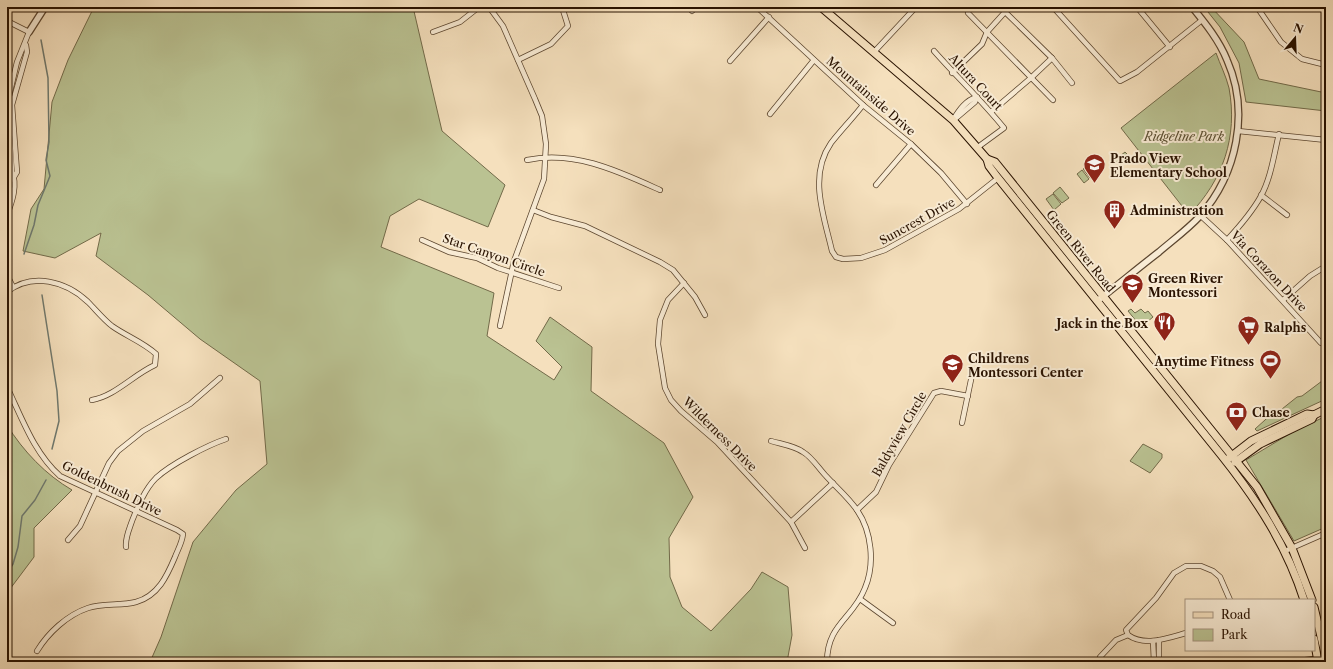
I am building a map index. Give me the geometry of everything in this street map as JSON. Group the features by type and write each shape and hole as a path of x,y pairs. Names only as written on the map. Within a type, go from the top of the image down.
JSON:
{"main road":[{"name":"Green River Road","path":"821,7 953,120 978,147 998,178 1228,463 1267,519 1285,551 1304,599"},
{"name":"Green River Road","path":"987,159 995,162 1012,182 1235,458 1270,506 1292,548 1312,599"},
{"path":"998,178 1012,182"},
{"path":"1046,237 1056,237"},
{"path":"1228,463 1260,444 1312,420 1314,415 1326,409"},
{"path":"1315,611 1326,658"},
{"path":"1315,644 1318,661"}],"street":[{"path":"7,214 14,190 8,100 22,48 26,45 29,32 45,7"},
{"path":"433,32 460,22 479,7"},
{"path":"489,7 503,26 542,116 546,158 544,179 511,272 500,326"},
{"path":"518,60 551,44 568,26 562,7"},
{"name":"Mountainside Drive","path":"757,7 863,105 941,172 967,204"},
{"path":"874,52 916,7"},
{"path":"1000,7 1052,58 1072,83"},
{"path":"1053,7 1120,81 1137,72 1202,20"},
{"path":"1137,7 1170,47"},
{"path":"1097,301 1200,216 1222,184 1230,165 1238,131 1238,105 1232,72 1217,40 1192,7"},
{"path":"1257,7 1281,42 1302,59 1326,65"},
{"path":"952,72 982,44 986,32 1005,12"},
{"path":"968,13 1053,100"},
{"path":"730,61 769,17"},
{"path":"7,21 29,32"},
{"name":"Altura Court","path":"934,50 952,72 991,112 1004,128 978,147"},
{"path":"991,112 1052,58"},
{"path":"770,114 814,60"},
{"path":"953,120 963,114 975,102 977,97"},
{"name":"Suncrest Drive","path":"863,105 831,143 823,158 820,170 820,194 832,251 836,257 843,259 861,258 875,255 951,215 967,204 998,178"},
{"path":"1238,131 1326,140"},
{"path":"1227,240 1244,221 1261,195 1272,166 1279,134"},
{"path":"876,185 910,144"},
{"path":"527,160 558,157 583,160 609,168 660,190"},
{"path":"1261,195 1287,215"},
{"path":"533,210 551,217 585,226 660,262 673,270 695,297 705,315"},
{"name":"Via Corazon Drive","path":"1200,216 1227,240 1321,343 1326,340"},
{"name":"Star Canyon Circle","path":"422,240 449,252 477,258 511,272 559,288"},
{"path":"1283,300 1310,276 1326,266"},
{"path":"7,275 13,287"},
{"path":"7,292 13,287 24,282 39,280 55,282 73,290 111,325 156,354 157,360 155,365 143,370 102,398 92,400"},
{"name":"Wilderness Drive","path":"684,283 668,300 660,320 658,344 665,388 671,400 681,411 717,442 791,522 805,548"},
{"path":"962,423 972,375"},
{"path":"68,540 80,526 109,463 130,440 190,404 220,378"},
{"name":"Goldenbrush Drive","path":"7,387 39,453 48,466 60,476 183,534 182,542 167,577 159,588 147,598 136,602 87,608 74,615 46,636 37,651"},
{"name":"Baldyview Circle","path":"857,510 868,501 879,487 892,460 934,393 941,391 968,396"},
{"path":"126,547 125,540 147,489 161,474 213,444 226,439"},
{"path":"771,441 803,452 857,510 869,541 871,560 869,577 860,599 836,628 830,639 827,651 827,662"},
{"path":"791,522 833,483"},
{"path":"1285,551 1326,533"},
{"path":"1185,633 1156,641 1136,640 1128,635 1126,630 1156,598 1174,574 1186,566 1201,566 1213,570 1220,577 1230,599"},
{"path":"860,599 893,623"},
{"path":"1100,657 1116,640 1128,635"},
{"path":"1154,662 1156,641"},
{"path":"1156,641 1159,662"},
{"path":"1297,662 1318,661 1326,658"}],"green space":[{"path":"94,7 413,7 442,131 505,185 488,227 419,199 390,216 381,247 494,293 487,336 554,380 562,367 536,341 550,317 592,347 591,391 664,443 693,497 669,538 670,577 682,607 711,631 751,589 762,572 788,587 792,635 787,662 150,662 161,637 193,542 236,490 267,464 260,381 200,339 148,295 96,256 101,233 55,258 23,251 31,209 44,189 52,102 68,60"},
{"path":"1204,7 1211,7 1244,42 1259,79 1326,93 1326,111 1246,102 1239,63 1220,27"},
{"name":"Ridgeline Park","path":"1216,53 1229,88 1231,124 1229,140 1225,157 1211,187 1201,202 1189,215 1121,128"},
{"path":"1125,152 1130,157 1119,165 1115,160"},
{"path":"1088,166 1095,175 1090,178 1083,169"},
{"path":"1082,170 1089,179 1084,183 1077,174"},
{"path":"1060,187 1069,198 1062,203 1053,193"},
{"path":"1053,194 1061,204 1054,210 1046,199"},
{"path":"1131,309 1135,313 1141,309 1145,313 1148,311 1153,317 1141,327 1128,311"},
{"path":"1326,378 1326,399 1257,431 1255,429 1275,411 1277,413 1297,397 1302,396"},
{"path":"1326,416 1326,527 1294,541 1246,460 1291,433"},
{"path":"7,425 20,444 44,470 72,490 34,528 34,557 7,593"},
{"path":"1143,444 1162,454 1162,458 1150,473 1130,461"}],"waterway":[{"path":"24,254 34,225 38,205 50,176 46,160 49,142 48,78 41,40"},
{"path":"42,295 57,391 59,421 52,449"},
{"path":"7,573 13,564 18,547 22,516 35,500 46,480"}],"place":[{"name":"Prado View Elementary School","path":"1094,184"},
{"name":"Administration","path":"1114,230"},
{"name":"Green River Montessori","path":"1133,304"},
{"name":"Jack in the Box","path":"1164,342"},
{"name":"Ralphs","path":"1248,346"},
{"name":"Anytime Fitness","path":"1270,380"},
{"name":"Childrens Montessori Center","path":"953,384"},
{"name":"Chase","path":"1236,432"}]}
